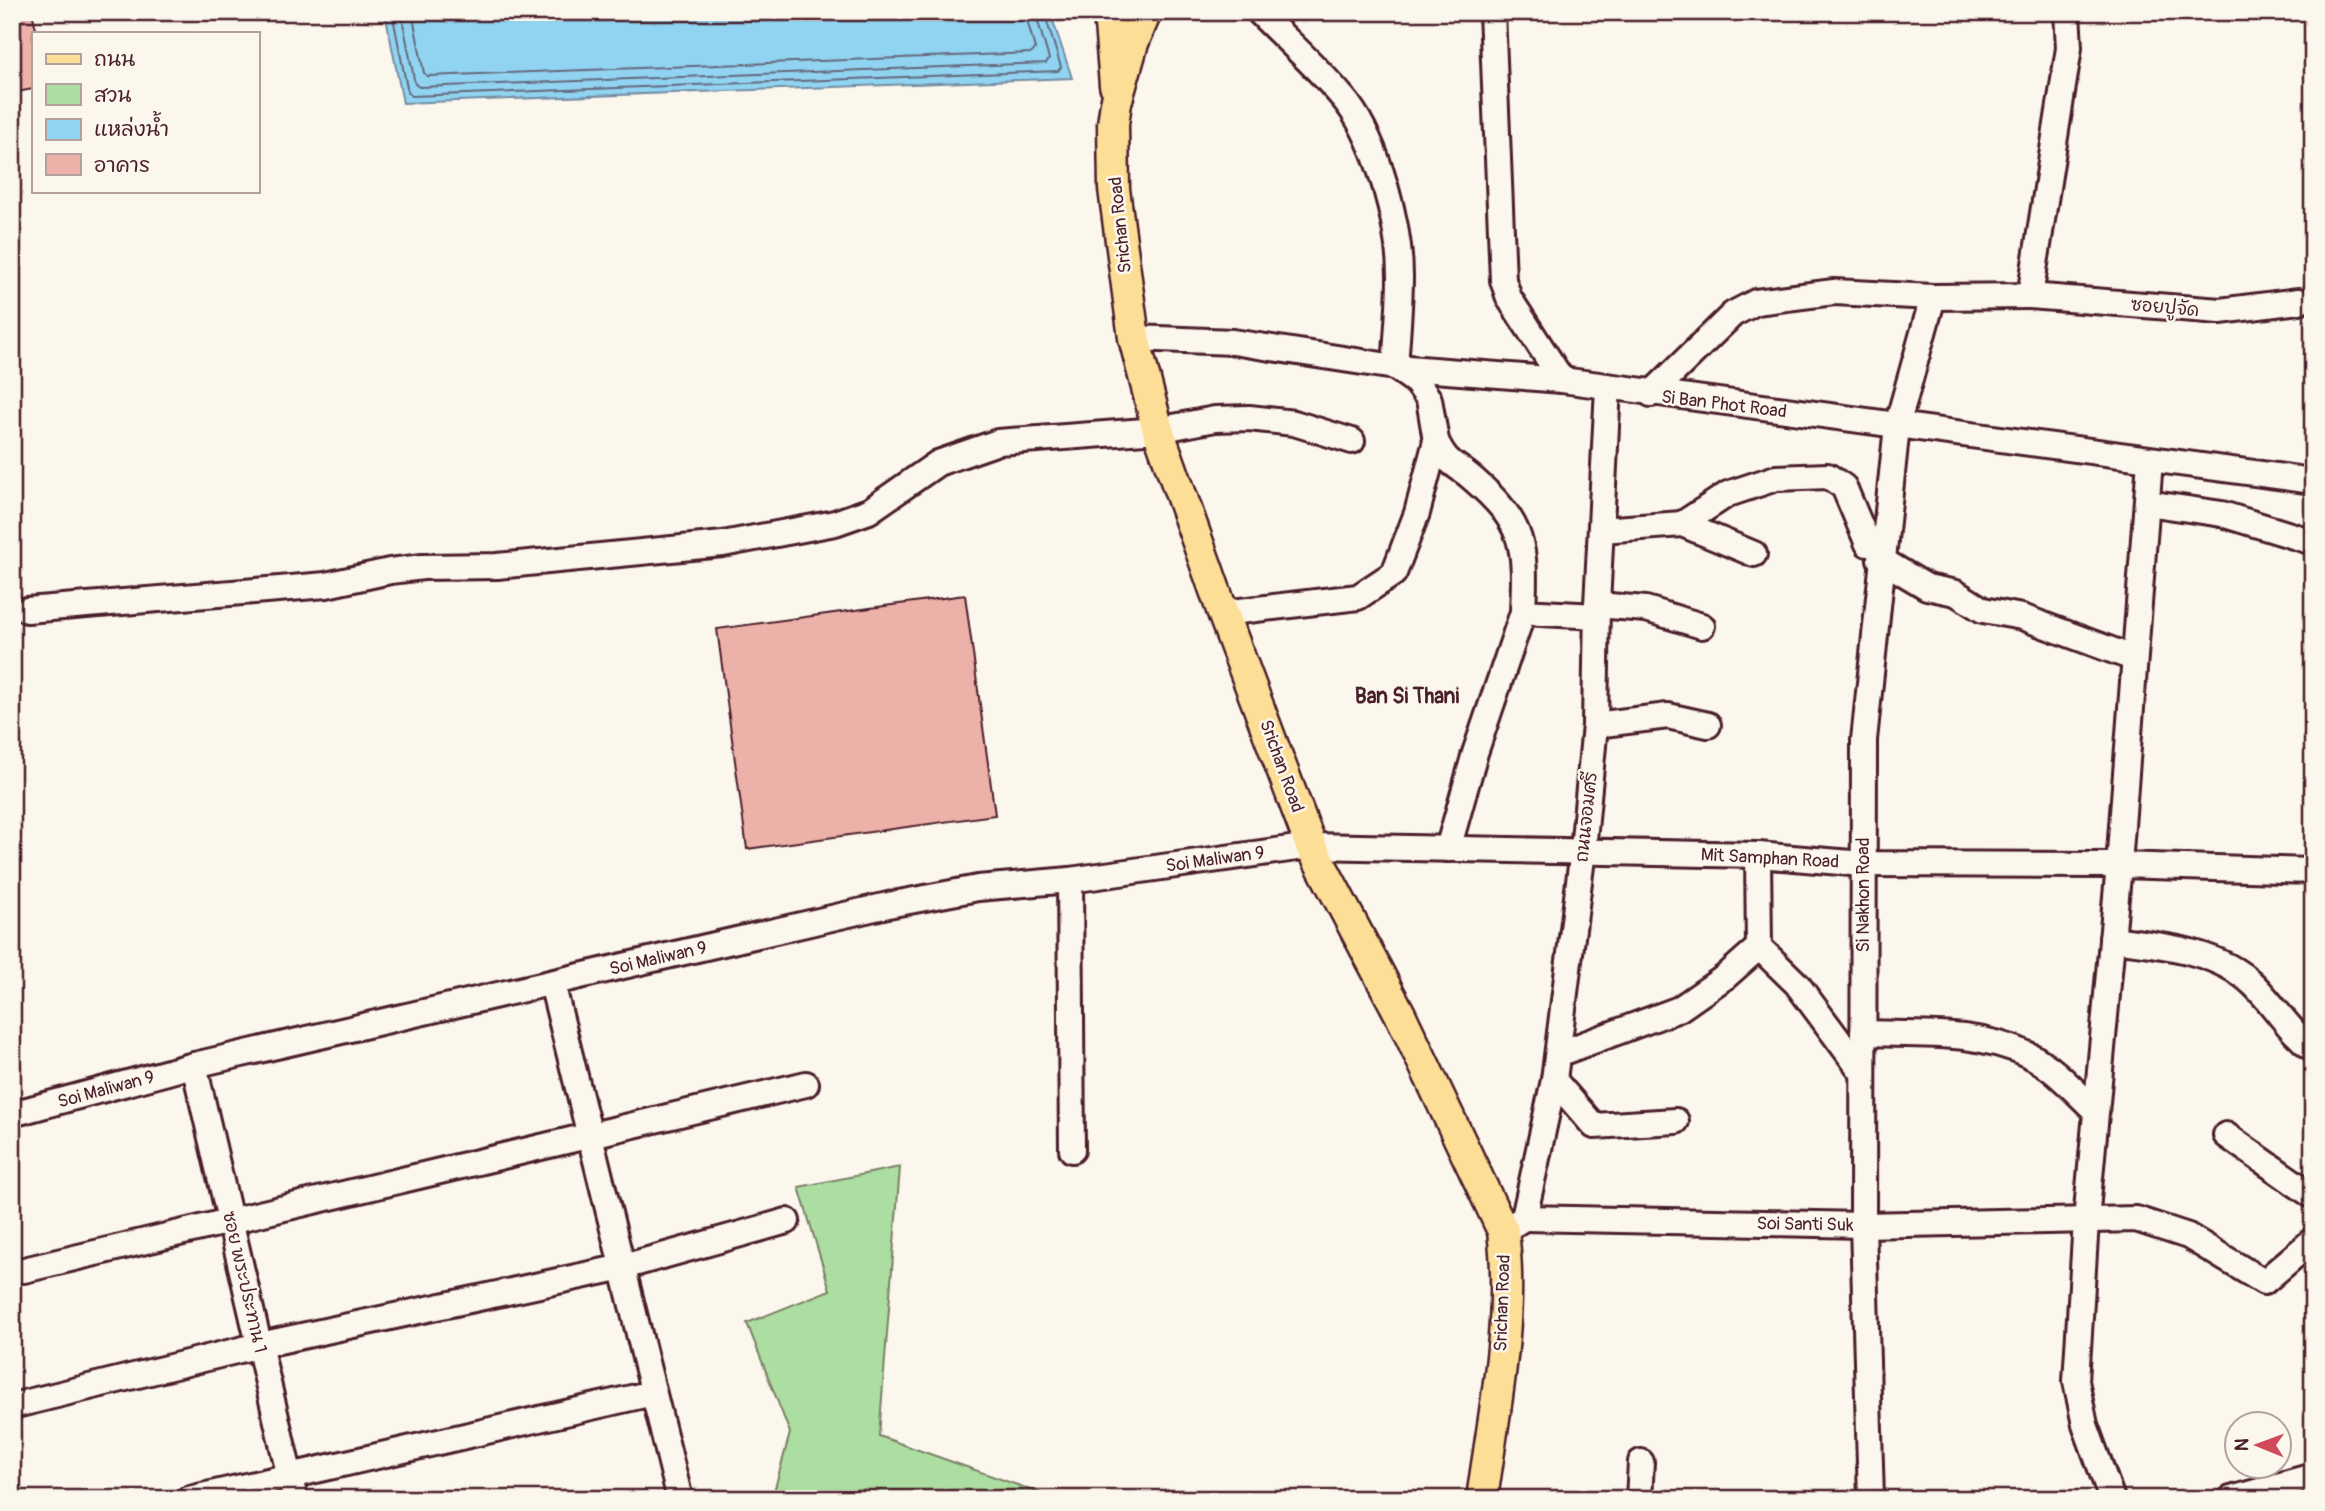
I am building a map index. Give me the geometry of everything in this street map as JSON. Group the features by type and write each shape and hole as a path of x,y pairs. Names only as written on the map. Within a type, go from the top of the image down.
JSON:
{"main road":[{"path":"1109,12 1116,103"},
{"name":"Srichan Road","path":"1146,12 1133,43 1116,103 1113,124 1114,189 1134,338 1158,430 1223,613 1311,845 1513,1225 1507,1262 1499,1378 1482,1499"}],"street":[{"path":"1259,12 1347,103 1359,121 1382,178 1394,226 1400,275 1395,367 1416,382 1429,399 1436,441 1446,460 1484,489 1505,510 1517,529 1525,566 1523,612 1475,754 1448,849"},
{"path":"1492,12 1503,281 1509,298 1562,380"},
{"path":"2030,296 2069,48 2067,12"},
{"name":"ซอยปูจัด","path":"1651,394 1733,314 1756,302 1834,292 1933,297 2030,296 2220,311 2299,300"},
{"name":"Si Nakhon Road","path":"1871,1499 1863,1225 1864,740 1881,552 1896,426 1933,297"},
{"name":"Si Ban Phot Road","path":"1134,338 1233,342 1395,367 1562,380 2313,481"},
{"name":"ถนนจอมศรี","path":"1513,1225 1554,1080 1583,850 1595,724 1597,610 1608,387"},
{"path":"27,610 327,585 390,571 497,566 723,544 835,523 869,511 938,463 998,442 1158,430 1216,419 1249,418 1294,423 1352,441"},
{"path":"1223,613 1358,597 1385,581 1394,573 1417,513 1436,441"},
{"path":"2112,1499 2085,1425 2076,1381 2086,1221 2119,865 2150,460"},
{"path":"1682,524 1728,494 1776,478 1828,476 1844,487 1868,544 1927,587 1956,593 1983,610 2022,617 2133,658"},
{"path":"2147,503 2222,513 2313,542"},
{"path":"1601,530 1682,524 1754,554"},
{"path":"1523,612 1646,609 1702,626"},
{"path":"1595,724 1668,716 1708,725"},
{"name":"Mit Samphan Road","path":"1311,845 1758,855 1863,864 2119,865 2313,872"},
{"name":"Soi Maliwan 9","path":"12,1114 194,1065 888,905 978,888 1070,880 1311,845"},
{"path":"1758,855 1759,947 1797,984 1863,1073"},
{"path":"1070,880 1072,1150"},
{"path":"2112,939 2162,945 2239,972 2297,1036 2313,1049"},
{"path":"1558,1054 1679,1009 1725,977 1759,947"},
{"path":"552,983 680,1499"},
{"path":"1863,1033 1953,1034 2031,1055 2096,1111"},
{"name":"ซอย พระประทาน 1","path":"194,1065 293,1487"},
{"path":"1554,1080 1594,1126 1676,1121"},
{"path":"24,1270 806,1084"},
{"path":"2227,1135 2313,1196"},
{"name":"Soi Santi Suk","path":"1513,1225 1863,1225 2136,1219 2188,1236 2264,1282 2313,1240"},
{"path":"12,1406 260,1345 623,1267 787,1221"},
{"path":"189,1499 293,1487 653,1392"},
{"path":"1639,1499 1641,1462"},
{"path":"2231,1499 2313,1476"}],"green space":[{"path":"900,1167 879,1436 1057,1499 772,1499 790,1433 747,1323 830,1290 799,1187"}],"water":[{"path":"385,12 1050,12 1072,78 403,103"}],"building":[{"path":"12,12 32,12 37,32 32,32 32,89 12,93"},
{"path":"965,595 995,815 747,849 717,629"}],"district":[{"name":"Ban Si Thani","path":"1407,696"}]}
